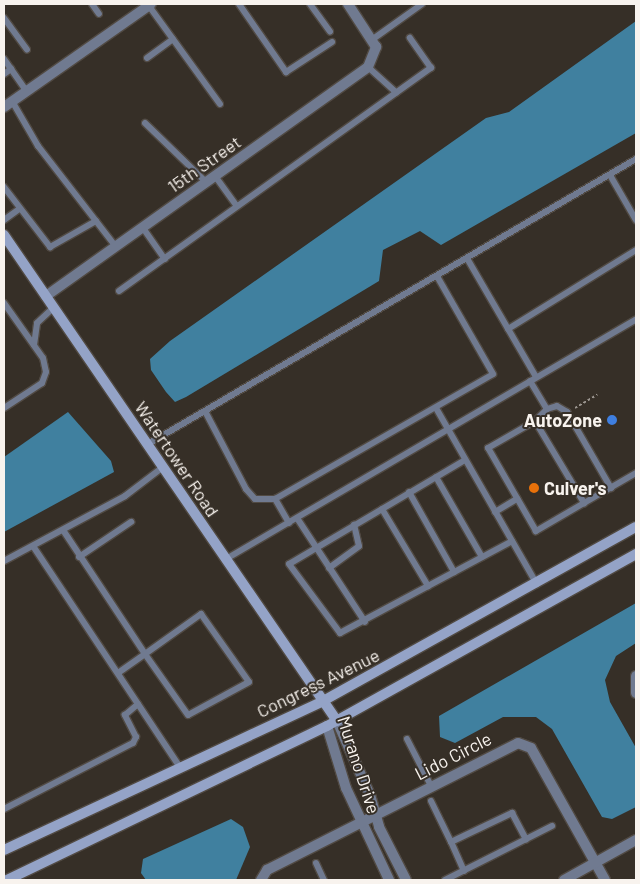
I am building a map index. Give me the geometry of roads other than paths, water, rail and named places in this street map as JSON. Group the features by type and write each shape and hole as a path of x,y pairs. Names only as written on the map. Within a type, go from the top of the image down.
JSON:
{"street":[{"path":"348,4 373,39"},
{"path":"8,104 150,5"},
{"name":"15th Street","path":"46,296 368,67 376,55 373,39"},
{"name":"Watertower Road","path":"4,235 323,701"},
{"name":"Congress Avenue","path":"4,850 323,701 538,585 636,527"},
{"path":"7,880 337,721 636,554"},
{"path":"636,676 636,693"},
{"name":"Murano Drive","path":"323,701 337,721 406,880"},
{"name":"Murano Drive","path":"323,701 327,726 360,822 389,880"},
{"name":"Lido Circle","path":"261,880 267,870 512,744 528,745 605,880"},
{"path":"564,880 636,840"}],"lane":[{"path":"92,4 99,14"},
{"path":"239,4 286,72 332,42"},
{"path":"310,4 330,32"},
{"path":"373,39 422,4"},
{"path":"150,5 220,104"},
{"path":"4,18 27,50"},
{"path":"119,292 431,68 410,38"},
{"path":"147,58 173,39"},
{"path":"4,59 26,91"},
{"path":"368,67 396,92"},
{"path":"4,74 11,69"},
{"path":"8,104 116,247"},
{"path":"145,123 206,182"},
{"path":"148,444 206,413 438,278 636,159"},
{"path":"610,175 636,220"},
{"path":"215,176 237,206"},
{"path":"4,187 50,247 96,221"},
{"path":"4,220 19,209"},
{"path":"143,228 165,258"},
{"path":"508,329 636,250"},
{"path":"468,260 508,329 547,409"},
{"path":"206,413 246,489 255,499 275,499 436,408 494,374 438,278"},
{"path":"4,303 34,346 46,372 42,383 4,408"},
{"path":"34,346 37,323 54,307"},
{"path":"226,559 636,319"},
{"path":"611,488 568,412 557,406 547,409 535,421 488,448 536,531 611,488 636,473"},
{"path":"436,408 538,585"},
{"path":"535,421 584,503"},
{"path":"465,460 289,564 334,629 347,632 512,541"},
{"path":"4,561 125,496 164,467"},
{"path":"436,477 482,557"},
{"path":"410,492 454,572"},
{"path":"495,512 517,498"},
{"path":"275,499 288,523"},
{"path":"382,509 428,586"},
{"path":"297,518 365,622"},
{"path":"79,557 131,522"},
{"path":"329,568 359,546 354,525"},
{"path":"63,530 79,557 146,654 188,715 249,682 201,614 146,654 118,673"},
{"path":"33,546 180,767"},
{"path":"4,809 133,743 136,737 125,715 138,704"},
{"path":"408,739 430,786"},
{"path":"431,801 464,871"},
{"path":"451,842 512,813 526,839"},
{"path":"445,880 552,826"},
{"path":"316,863 324,880"}],"water":[{"path":"636,21 636,133 441,245 420,231 383,250 379,281 186,397 175,402 166,392 151,370 150,359 170,341 486,118 509,112"},
{"path":"68,412 111,461 114,472 4,532 4,457"},
{"path":"636,603 636,643 616,656 605,680 610,702 636,748 636,807 612,819 602,817 552,729 536,717 503,717 455,743 440,737 439,716"},
{"path":"231,819 243,827 250,847 236,880 146,880 141,873 143,859"}],"place":[{"name":"AutoZone","path":"612,420"},
{"name":"Culver's","path":"534,488"}]}
